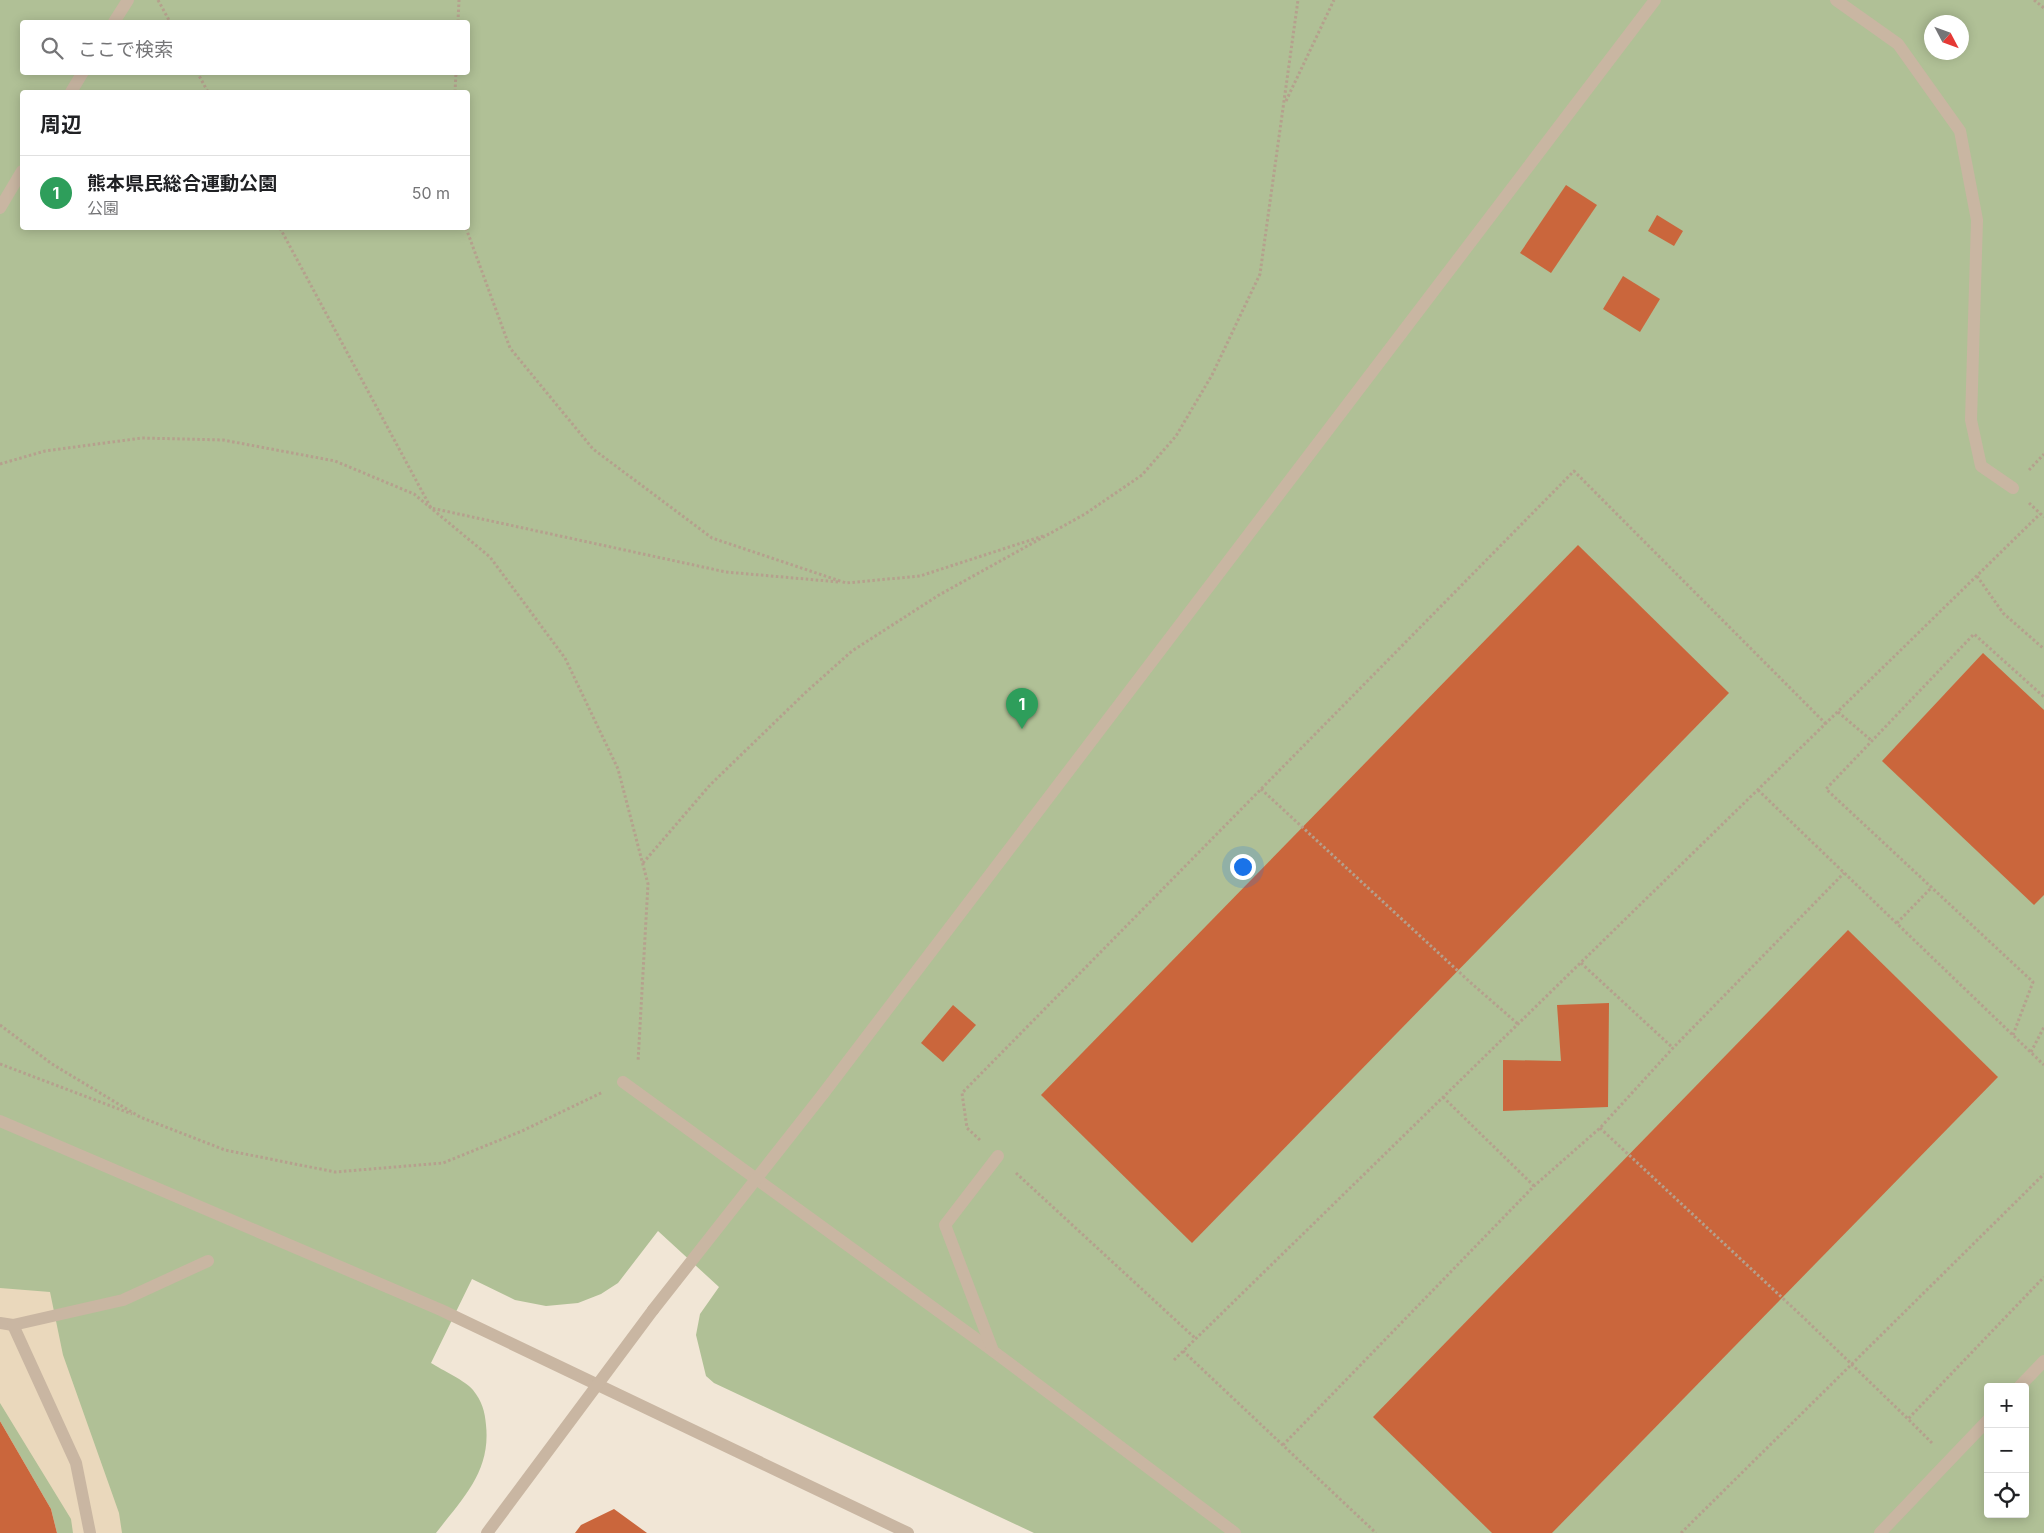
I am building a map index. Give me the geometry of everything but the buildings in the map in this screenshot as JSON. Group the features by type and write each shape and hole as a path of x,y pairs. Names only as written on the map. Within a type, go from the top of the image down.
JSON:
{"street":[{"path":"115,20 128,0"},
{"path":"487,1533 596,1384 823,1094 1655,0"},
{"path":"1836,0 1898,44 1960,131 1977,220 1971,420 1981,466 2013,488"},
{"path":"72,90 81,75"},
{"path":"0,208 20,174"},
{"path":"623,1082 993,1351 1235,1533"},
{"path":"0,1121 440,1310 908,1533"},
{"path":"993,1351 945,1225 998,1156"},
{"path":"0,1323 13,1325 123,1300 208,1261"},
{"path":"13,1325 76,1463 90,1533"},
{"path":"2023,1383 2044,1361"},
{"path":"1880,1533 1984,1424"}],"path":[{"path":"158,0 169,20"},
{"path":"458,20 459,0"},
{"path":"643,863 710,785 805,693 852,652 939,594 1086,514 1142,475 1176,436 1212,375 1260,274 1298,0"},
{"path":"1284,104 1334,0"},
{"path":"2034,0 2044,8"},
{"path":"199,75 207,90"},
{"path":"455,90 456,75"},
{"path":"281,230 431,508 726,572 846,583 920,576 1050,534"},
{"path":"467,230 510,348 593,449 712,538 846,583"},
{"path":"0,464 45,451 142,438 224,440 335,461 414,494 490,557 565,658 618,769 648,884 638,1065 623,1082 522,1131 443,1163 335,1172 225,1150 0,1064"},
{"path":"1196,1339 967,1128 962,1092 1574,471 1826,724"},
{"path":"1174,1360 2040,514"},
{"path":"1977,576 2003,613 2044,649"},
{"path":"2013,1035 2033,982 1826,789 1974,634 2044,696"},
{"path":"1838,712 1872,741"},
{"path":"1261,789 1518,1024"},
{"path":"1758,790 2044,1065"},
{"path":"1283,1445 1534,1186 1600,1128 1673,1048 1844,873"},
{"path":"1896,923 1932,887"},
{"path":"1581,963 1673,1048"},
{"path":"0,1025 52,1064 140,1117"},
{"path":"2031,1052 2044,1027"},
{"path":"1443,1097 1534,1186"},
{"path":"1600,1128 1852,1365 1949,1460"},
{"path":"1681,1533 2044,1174"},
{"path":"1908,1419 2044,1277"},
{"path":"1184,1351 1376,1533"}],"green space":[{"path":"0,0 2044,0 2044,1533 1034,1533 714,1383 706,1376 696,1335 700,1314 719,1287 658,1231 618,1283 601,1294 578,1303 546,1306 515,1300 472,1279 431,1363 465,1383 481,1402 486,1425 484,1457 473,1484 436,1533 57,1533 51,1509 0,1421"}],"shaded area":[{"path":"0,1288 50,1292 63,1355 119,1513 122,1533 73,1533 71,1519 0,1403"}],"place":[{"name":"熊本県民総合運動公園","path":"1022,729"}]}
